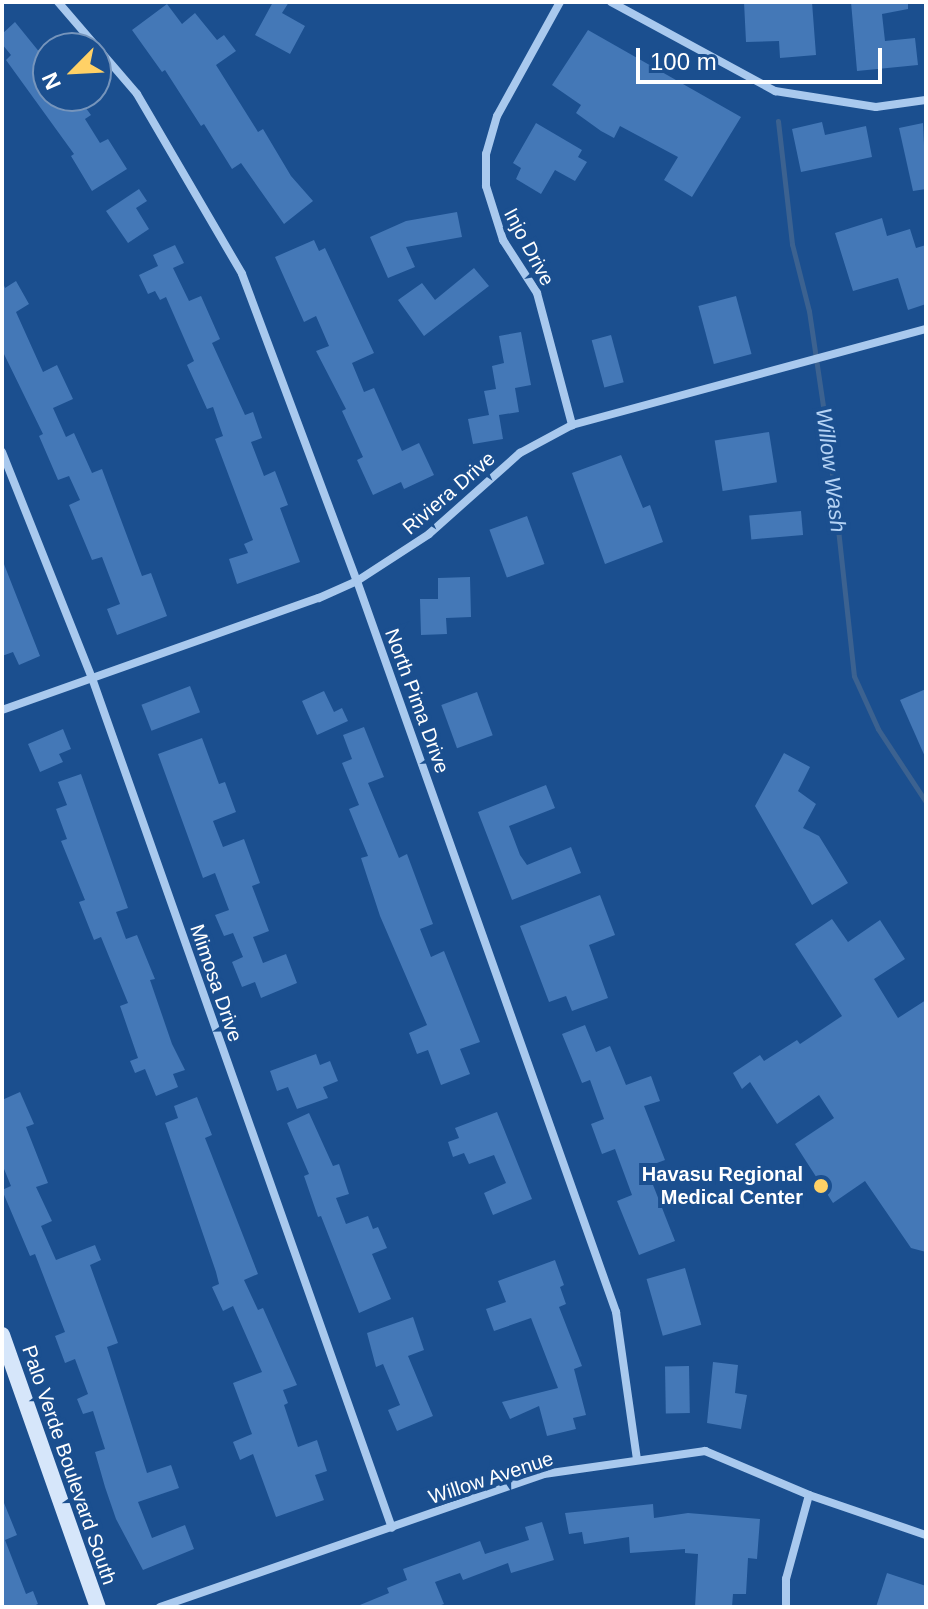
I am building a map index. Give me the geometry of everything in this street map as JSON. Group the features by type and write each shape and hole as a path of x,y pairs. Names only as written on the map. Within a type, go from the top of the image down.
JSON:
{"main road":[{"name":"Palo Verde Boulevard South","path":"2,1335 98,1607"}],"street":[{"name":"North Pima Drive","path":"58,2 137,94 242,274 357,581 616,1312 637,1460"},
{"name":"Injo Drive","path":"560,2 497,116 486,154 486,186 492,215 503,240 537,293 572,425"},
{"path":"611,2 775,91 876,107 926,100"},
{"name":"Riviera Drive","path":"2,710 319,598 357,581 429,534 520,453 572,425 926,329"},
{"name":"Mimosa Drive","path":"2,452 92,678 392,1528"},
{"name":"Willow Avenue","path":"160,1607 544,1474 705,1451 809,1495 926,1535"},
{"path":"786,1607 786,1579 809,1495"}],"building":[{"path":"273,2 289,2 282,13 305,26 290,54 255,35"},
{"path":"744,2 812,2 816,55 780,58 779,41 746,42"},
{"path":"851,2 908,2 908,9 882,14 885,41 915,38 918,65 857,71"},
{"path":"167,4 182,24 195,13 217,40 224,35 236,51 216,65 258,132 263,129 291,176 313,201 284,224 241,163 232,169 204,124 201,126 165,70 162,72 132,30"},
{"path":"15,22 32,43 32,96 6,60 11,55 2,44 2,34"},
{"path":"588,30 741,117 692,197 664,180 678,157 620,126 614,138 601,131 576,113 581,105 552,85"},
{"path":"44,112 89,112 91,115 85,119 100,143 108,139 127,169 92,191 71,156 74,154"},
{"path":"822,122 825,135 866,126 872,157 801,172 792,129"},
{"path":"536,123 582,150 578,157 587,162 575,181 555,170 541,194 516,179 521,168 513,163"},
{"path":"923,123 926,189 913,191 899,128"},
{"path":"139,189 147,201 136,208 149,229 128,243 106,211"},
{"path":"457,212 462,237 406,247 415,267 388,278 370,237 406,221"},
{"path":"882,218 887,236 910,229 916,248 926,245 926,304 908,310 898,278 853,291 835,233"},
{"path":"314,240 319,251 325,248 374,353 352,363 364,392 374,388 402,451 419,443 434,475 404,489 401,482 373,495 357,460 363,457 342,411 346,409 316,351 329,346 316,316 304,322 275,257"},
{"path":"175,245 184,263 173,268 189,301 201,296 220,339 212,343 245,415 253,412 262,438 251,442 264,476 275,471 288,505 280,508 300,562 237,584 229,559 248,553 244,544 253,540 215,439 223,436 213,407 207,409 187,365 194,361 166,297 160,300 155,291 148,294 139,275 158,266 153,255"},
{"path":"474,268 489,286 424,336 398,300 422,283 435,300"},
{"path":"2,280 5,288 16,281 29,304 16,312 43,372 57,365 73,399 53,408 66,437 74,433 92,473 102,469 142,576 151,573 167,616 117,635 107,609 120,604 102,557 92,560 69,505 80,500 69,476 58,480 39,436 43,434 2,350"},
{"path":"736,296 752,354 714,364 698,306"},
{"path":"521,332 531,385 515,388 519,412 499,415 503,439 473,444 468,419 489,415 484,391 496,389 492,366 504,363 499,336"},
{"path":"611,335 624,382 604,388 592,340"},
{"path":"769,432 777,482 723,491 715,441"},
{"path":"621,455 643,508 650,505 663,542 605,564 572,473"},
{"path":"801,511 803,535 751,539 749,516"},
{"path":"527,516 544,564 507,578 489,530"},
{"path":"2,559 40,656 19,665 13,652 2,656"},
{"path":"470,577 471,617 446,618 447,634 421,635 420,599 438,599 438,578"},
{"path":"190,686 200,712 151,731 141,705"},
{"path":"926,689 926,759 900,700"},
{"path":"324,691 334,712 342,708 348,721 317,735 302,701"},
{"path":"477,692 493,735 457,748 441,705"},
{"path":"364,727 384,777 368,783 399,858 407,854 433,924 420,929 431,957 444,951 480,1042 460,1049 470,1074 441,1085 428,1050 417,1054 409,1033 427,1025 380,916 361,858 368,856 349,809 359,805 342,763 352,759 343,735"},
{"path":"63,729 71,749 59,754 63,762 40,772 28,744"},
{"path":"202,738 219,784 225,782 236,812 213,821 223,847 244,839 260,883 252,886 269,931 253,937 263,963 286,954 297,983 261,998 255,982 242,987 232,962 243,957 233,933 224,936 215,915 229,910 215,873 203,878 158,754"},
{"path":"784,753 810,767 798,791 816,804 803,828 819,836 848,883 812,905 755,806"},
{"path":"81,774 128,908 116,912 126,939 137,935 155,979 150,980 172,1044 185,1070 173,1074 178,1087 156,1096 145,1069 135,1073 130,1061 138,1058 120,1006 128,1003 101,937 94,940 79,902 85,900 61,841 67,839 56,809 67,805 58,782"},
{"path":"546,785 555,808 509,826 520,855 527,865 571,847 581,873 512,900 478,812"},
{"path":"600,895 615,935 589,945 608,998 572,1011 566,996 549,1002 520,926"},
{"path":"832,919 848,942 880,920 905,959 874,979 898,1018 926,1000 926,1252 911,1248 865,1181 833,1203 795,1144 834,1118 819,1095 777,1124 750,1082 742,1089 733,1073 760,1055 764,1061 797,1040 800,1044 842,1016 795,944"},
{"path":"585,1025 596,1052 610,1046 626,1085 651,1076 660,1101 644,1106 665,1160 646,1167 675,1241 639,1255 617,1201 632,1195 615,1149 602,1154 591,1124 604,1119 590,1080 582,1083 562,1034"},
{"path":"316,1054 320,1065 330,1061 338,1081 323,1087 328,1098 297,1109 288,1087 277,1091 270,1071"},
{"path":"20,1092 34,1124 26,1127 48,1183 36,1187 52,1221 41,1226 56,1260 95,1245 101,1260 90,1265 118,1343 107,1347 147,1473 171,1465 179,1488 138,1502 152,1538 185,1525 194,1549 143,1570 116,1519 105,1487 95,1452 105,1449 93,1411 83,1414 77,1399 88,1394 75,1359 65,1363 55,1336 65,1332 35,1254 30,1256 2,1190 11,1186 2,1164 2,1100"},
{"path":"197,1097 212,1135 205,1138 258,1274 244,1280 258,1310 263,1308 297,1385 283,1390 288,1403 284,1405 298,1447 317,1440 327,1471 315,1475 324,1500 276,1517 253,1454 240,1460 233,1442 252,1434 233,1383 262,1372 233,1306 223,1311 212,1287 219,1284 216,1272 165,1123 178,1118 174,1106"},
{"path":"497,1112 532,1199 493,1215 484,1193 506,1183 494,1155 469,1164 464,1153 453,1157 448,1142 459,1138 455,1128"},
{"path":"309,1113 333,1166 339,1164 349,1194 336,1198 346,1224 368,1216 373,1229 378,1227 387,1248 372,1254 391,1299 359,1313 321,1216 318,1217 304,1176 309,1174 287,1123"},
{"path":"555,1260 564,1285 560,1287 566,1304 559,1307 582,1366 574,1369 586,1415 573,1418 576,1429 547,1436 539,1406 510,1419 502,1402 558,1388 531,1318 494,1331 486,1309 506,1302 498,1281"},
{"path":"685,1268 701,1325 663,1336 647,1279"},
{"path":"413,1317 424,1350 408,1356 433,1416 397,1431 388,1410 400,1405 383,1364 376,1367 367,1333"},
{"path":"713,1362 738,1365 735,1393 747,1395 741,1429 707,1423"},
{"path":"665,1366 689,1366 690,1413 666,1413"},
{"path":"2,1498 17,1535 5,1540 26,1594 33,1591 38,1604 31,1607 2,1607"},
{"path":"653,1504 654,1518 688,1513 760,1519 757,1559 748,1558 746,1594 733,1594 732,1607 695,1607 698,1554 685,1553 685,1549 630,1553 629,1537 584,1544 582,1532 569,1534 565,1513"},
{"path":"542,1522 554,1560 511,1573 508,1563 463,1580 460,1573 435,1582 444,1604 436,1607 355,1607 389,1593 387,1588 407,1580 403,1569 480,1541 485,1554 529,1540 525,1527"},
{"path":"887,1573 926,1586 926,1607 876,1607"}],"waterway":[{"name":"Willow Wash","path":"778,121 792,244 809,311 829,446 854,676 878,729 926,802"}],"place":[{"name":"Havasu Regional Medical Center","path":"821,1186"}]}
